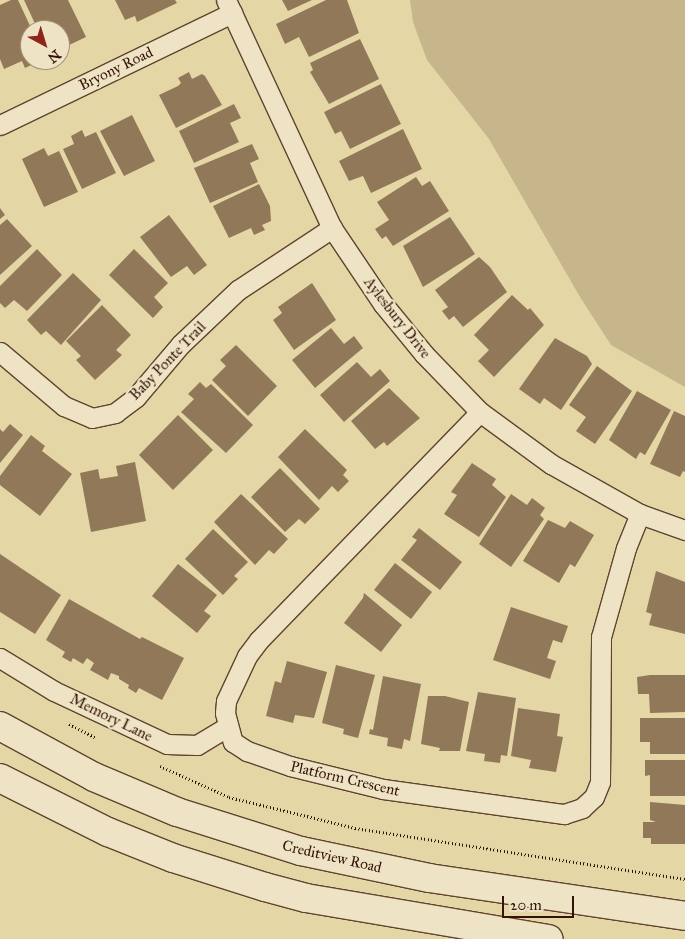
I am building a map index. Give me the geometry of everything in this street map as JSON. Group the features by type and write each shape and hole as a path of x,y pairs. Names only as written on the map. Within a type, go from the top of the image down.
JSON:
{"main road":[{"name":"Creditview Road","path":"0,726 94,777 177,812 300,851 429,878 685,916"},
{"path":"0,778 108,832 173,858 265,887 306,898 549,939"}],"street":[{"name":"Bryony Road","path":"0,125 229,6"},
{"name":"Aylesbury Drive","path":"229,6 332,228 389,312 480,412 551,464 640,514 685,530"},
{"name":"Baby Ponte Trail","path":"0,352 64,406 92,418 115,413 136,397 181,344 238,290 332,228"},
{"path":"227,727 226,701 247,656 259,640 480,412"},
{"name":"Platform Crescent","path":"227,727 234,742 247,751 327,776 431,797 564,814 578,810 594,797 600,782 601,637 626,548 640,514"},
{"name":"Memory Lane","path":"0,658 54,691 167,744 196,745 227,727"}],"path":[{"path":"66,722 100,739"},
{"path":"151,762 229,797 355,828 685,879"}],"shaded area":[{"path":"410,0 685,0 685,387 611,345 580,297 489,139 427,60 413,22"}],"building":[{"path":"11,0 18,0 27,20 20,20 20,62 4,69 0,59 0,5"},
{"path":"24,0 68,0 86,37 70,45 70,20 33,20"},
{"path":"115,0 175,0 177,3 137,22 135,16 125,20"},
{"path":"282,0 312,0 288,11"},
{"path":"326,0 347,0 359,33 309,57 299,37 285,44 276,24"},
{"path":"360,39 379,79 329,104 310,72 313,70 310,63"},
{"path":"189,72 192,79 202,74 205,76 222,105 176,128 159,95 178,86 181,83 178,78"},
{"path":"381,84 401,124 350,149 341,131 335,134 324,112"},
{"path":"234,104 241,118 230,123 239,142 194,163 179,131"},
{"path":"132,115 155,161 124,176 100,131"},
{"path":"403,129 422,169 371,193 363,176 349,181 339,161"},
{"path":"82,130 85,137 96,132 116,173 82,189 63,149 74,144 71,136"},
{"path":"252,144 259,159 250,163 258,182 210,203 194,168"},
{"path":"44,148 48,156 59,151 78,192 44,207 22,159"},
{"path":"416,177 422,186 430,181 449,211 393,246 386,236 382,239 375,229 389,220 377,202"},
{"path":"259,184 270,206 271,221 262,225 265,230 254,235 251,228 229,238 213,206"},
{"path":"0,208 5,215 0,219"},
{"path":"169,215 207,265 194,275 187,266 171,277 140,237"},
{"path":"450,217 475,254 423,287 403,246"},
{"path":"7,219 32,246 0,275 0,225"},
{"path":"37,249 62,275 27,311 14,300 5,308 0,303 0,286"},
{"path":"134,249 168,283 154,297 163,307 153,318 109,275"},
{"path":"479,257 490,267 507,292 463,327 454,316 449,320 442,311 448,307 435,290"},
{"path":"73,273 101,300 61,345 46,331 41,335 27,320"},
{"path":"312,283 336,320 294,350 273,320 282,313 278,307"},
{"path":"512,295 528,310 530,308 544,325 494,377 478,361 489,350 474,335"},
{"path":"102,305 131,335 116,350 122,355 95,380 76,360 81,356 66,341"},
{"path":"331,328 344,344 354,336 363,348 315,388 292,360"},
{"path":"555,338 587,356 592,364 561,410 544,398 540,404 519,389"},
{"path":"236,345 277,386 248,416 212,380 226,366 220,360"},
{"path":"357,362 371,377 380,369 390,381 344,422 320,395"},
{"path":"597,366 632,391 595,444 576,431 586,417 569,405"},
{"path":"200,382 206,388 211,384 253,425 226,453 181,412 194,399 188,394"},
{"path":"389,388 420,418 387,446 384,442 375,449 351,421"},
{"path":"637,391 671,410 645,455 640,452 636,459 609,440"},
{"path":"674,411 685,416 685,472 683,471 680,477 650,464"},
{"path":"178,415 213,450 173,490 139,455"},
{"path":"10,424 23,435 0,463 0,429 3,432"},
{"path":"305,429 347,470 343,475 349,481 338,492 332,486 319,500 278,457"},
{"path":"31,435 45,446 42,451 72,474 40,516 0,485 0,476"},
{"path":"135,462 146,521 91,532 80,473 98,469 100,479 118,476 116,466"},
{"path":"472,463 496,479 492,485 506,497 479,537 444,514 457,495 451,492"},
{"path":"280,468 320,509 305,524 299,519 285,532 251,497"},
{"path":"241,494 288,539 274,554 269,550 255,565 214,522"},
{"path":"511,494 527,505 532,498 545,508 540,515 544,519 511,567 479,544"},
{"path":"548,520 565,528 570,521 594,535 575,567 570,564 559,583 523,561"},
{"path":"419,528 462,562 440,590 401,560 417,540 412,537"},
{"path":"213,529 248,562 234,576 238,579 223,595 185,559"},
{"path":"0,554 61,595 35,634 0,612"},
{"path":"395,563 432,592 411,619 374,590"},
{"path":"178,564 217,595 204,611 211,616 197,633 152,596"},
{"path":"656,571 685,582 685,634 649,625 652,614 646,612"},
{"path":"364,593 402,625 381,652 344,623 363,598"},
{"path":"69,599 140,639 142,637 184,658 162,700 139,688 136,693 128,688 129,685 119,679 119,676 111,673 108,680 90,670 94,663 87,658 83,664 73,658 71,662 62,657 65,652 46,640"},
{"path":"511,607 568,626 562,643 553,640 547,658 556,661 550,679 493,660"},
{"path":"287,661 327,672 314,718 295,715 293,723 266,716 275,681 281,683"},
{"path":"336,665 375,675 358,738 343,734 344,729 322,723"},
{"path":"685,675 685,712 650,713 649,694 638,694 637,677"},
{"path":"383,676 421,684 410,741 404,739 402,749 387,746 388,738 369,734 370,729 373,730"},
{"path":"478,692 516,698 507,756 501,755 500,763 484,761 485,754 466,751"},
{"path":"428,696 445,696 469,702 460,751 439,751 440,748 421,744"},
{"path":"518,708 560,714 557,736 563,737 556,772 529,768 531,760 511,756"},
{"path":"640,718 685,718 685,754 650,754 650,742 640,742"},
{"path":"645,760 685,760 685,796 650,796 650,775 645,776"},
{"path":"650,802 685,805 685,844 651,844 651,838 643,838 643,822 656,822 650,820"}]}
